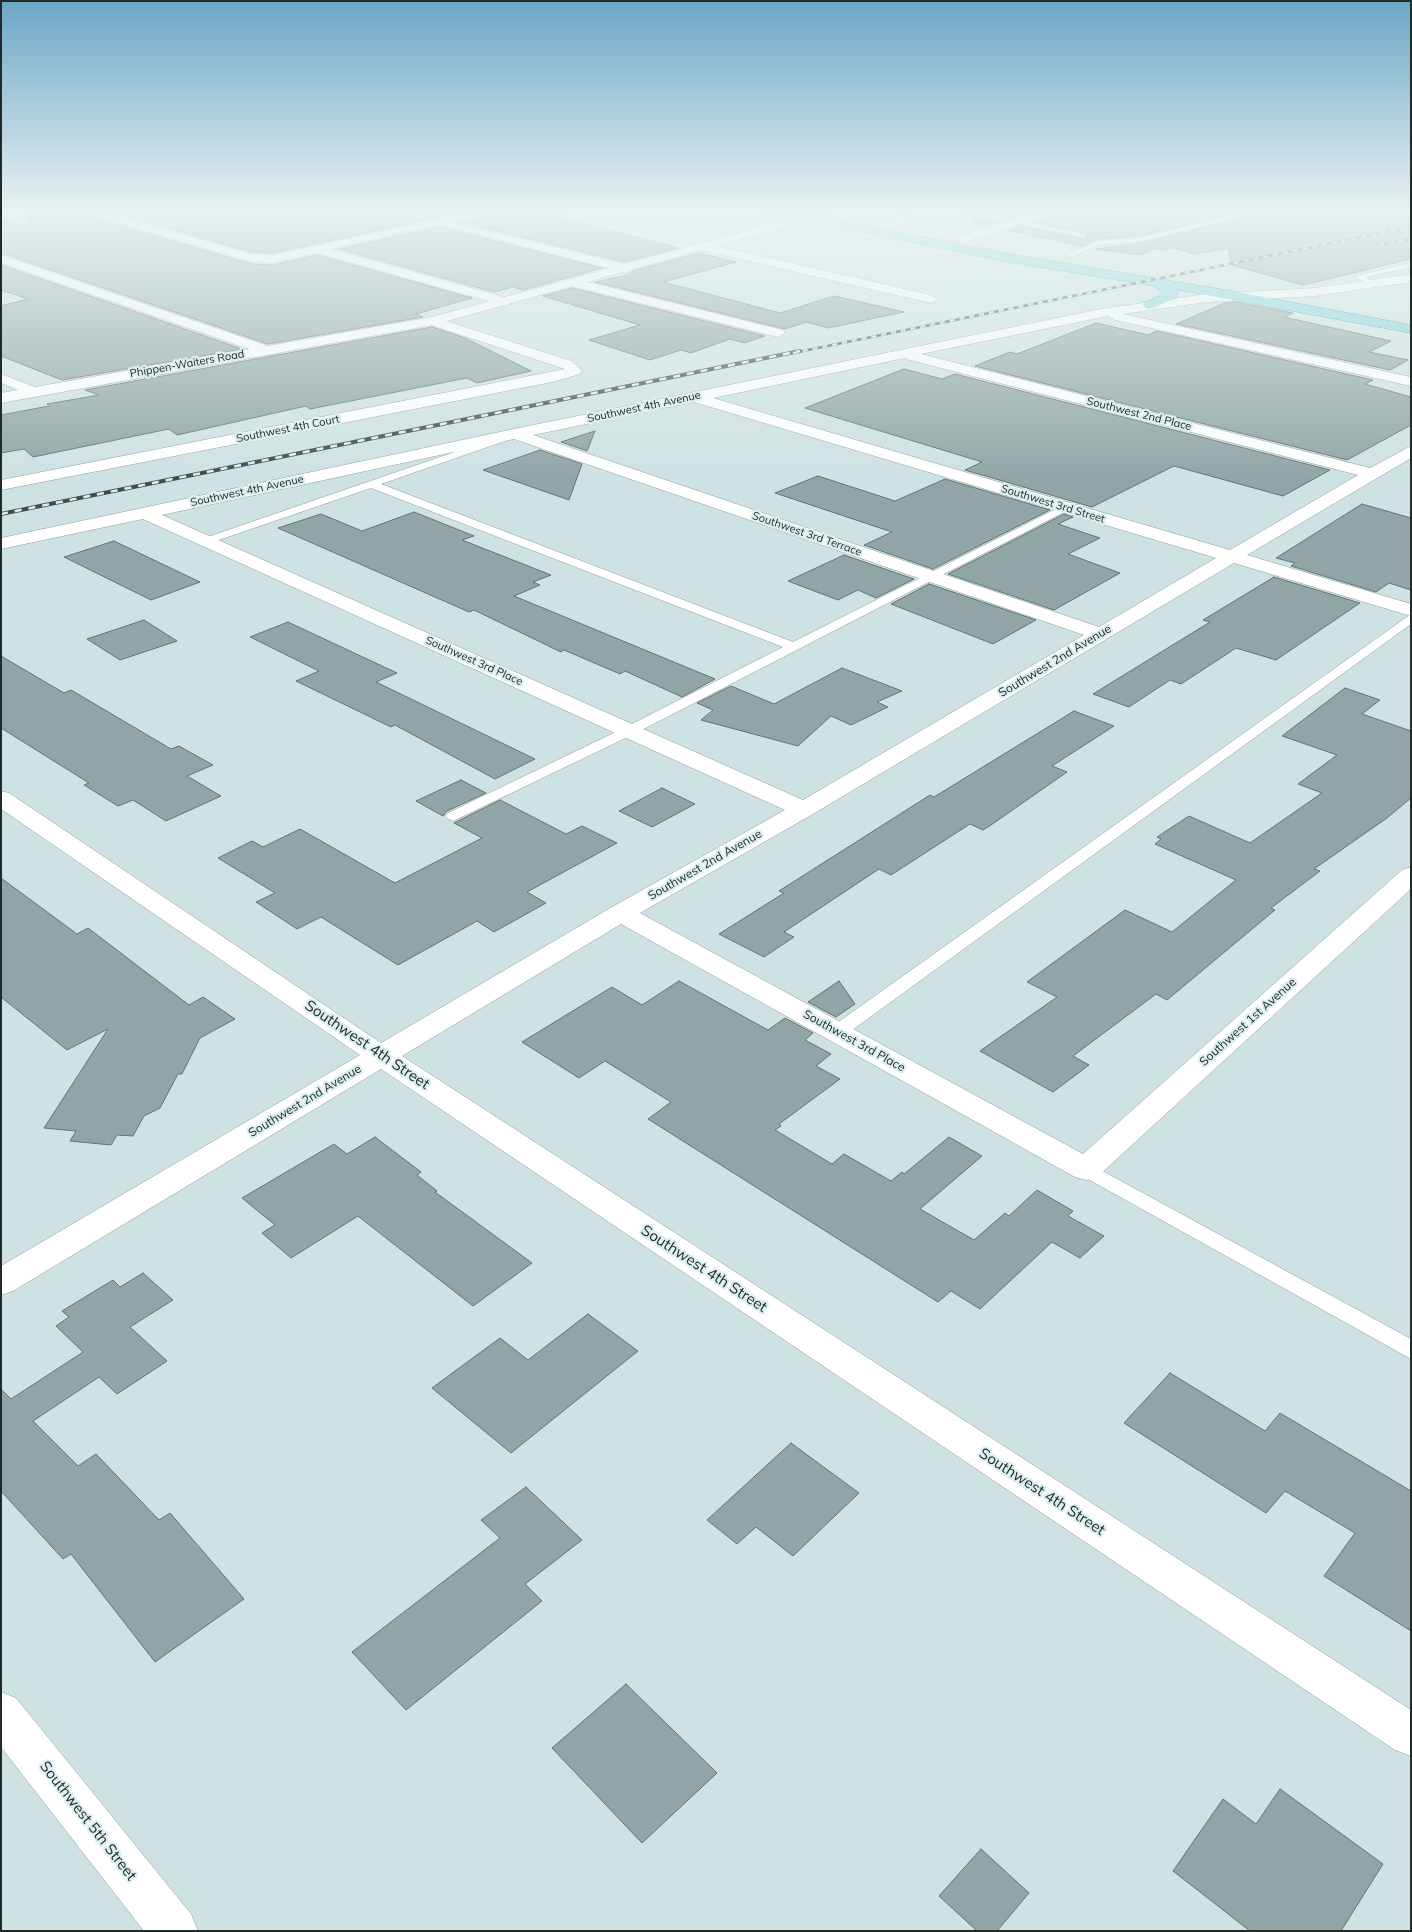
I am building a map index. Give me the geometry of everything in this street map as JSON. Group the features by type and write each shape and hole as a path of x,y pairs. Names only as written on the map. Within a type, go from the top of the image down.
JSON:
{"main road":[{"path":"1150,305 1162,299"},
{"path":"1255,299 1411,329"},
{"path":"1322,299 1411,316"}],"street":[{"path":"118,299 266,350"},
{"path":"496,299 506,302"},
{"name":"Phippen-Waiters Road","path":"1,398 433,321 516,299"},
{"path":"641,299 778,333"},
{"name":"Southwest 4th Avenue","path":"1,544 514,434 905,355 1101,313 1150,305 1207,299"},
{"path":"1101,313 1411,382"},
{"name":"Southwest 4th Court","path":"1,485 552,378 574,371 567,364 433,321"},
{"name":"Southwest 2nd Place","path":"905,355 1372,474"},
{"path":"1,378 35,392"},
{"name":"Southwest 3rd Street","path":"695,397 1230,558 1411,610"},
{"name":"Southwest 3rd Terrace","path":"514,434 1100,634"},
{"name":"Southwest 2nd Avenue","path":"1,1282 621,913 804,810 1411,451"},
{"name":"Southwest 3rd Place","path":"144,513 804,810"},
{"name":"Southwest 4th Street","path":"1,798 381,1056 1411,1734"},
{"name":"Southwest 1st Avenue","path":"1086,1169 1411,875"},
{"name":"Southwest 3rd Place","path":"621,913 1086,1169"},
{"name":"Southwest 5th Street","path":"1,1712 174,1931"}],"lane":[{"path":"206,541 514,434"},
{"path":"371,484 792,646"},
{"path":"453,816 628,731 1066,508"},
{"path":"837,1032 1411,618"},
{"path":"1086,1169 1411,1350"}],"building":[{"path":"27,299 99,299 242,349 62,380 1,356 1,306"},
{"path":"136,299 468,299 416,314 423,317 268,344"},
{"path":"554,299 617,299 765,336 744,343 730,339 691,353 681,350 650,360 589,340 640,325"},
{"path":"664,299 728,299 780,313 824,299 848,299 904,312 828,328 806,322 785,329"},
{"path":"1235,302 1293,313 1284,317 1391,341 1369,352 1408,360 1390,370 1176,324 1225,303"},
{"path":"1096,323 1148,335 1157,331 1373,380 1365,384 1411,397 1411,425 1347,460 975,366 1010,352 1017,354"},
{"path":"432,327 465,338 531,371 477,383 467,378 310,409 306,406 177,435 169,429 33,457 24,449 1,453 1,415 49,406 47,404 99,395 85,390"},
{"path":"904,369 942,379 955,374 1330,470 1283,496 1174,466 1092,507 965,470 982,462 805,408"},
{"path":"595,431 587,451 561,442"},
{"path":"540,450 582,464 569,500 483,470"},
{"path":"818,476 895,501 945,479 1050,510 933,569 864,545 892,532 775,493"},
{"path":"1362,504 1411,518 1411,590 1389,583 1376,592 1291,566 1295,563 1276,558"},
{"path":"414,512 474,536 462,540 551,575 533,582 540,585 514,596 715,679 682,697 625,671 620,674 564,650 561,652 474,610 469,612 278,528 321,514 362,531"},
{"path":"1064,514 1073,517 1058,524 1100,538 1068,554 1120,573 1054,610 948,574"},
{"path":"114,541 200,582 151,600 64,557"},
{"path":"844,555 914,579 876,598 858,590 838,600 788,581"},
{"path":"1274,577 1360,603 1276,660 1236,648 1181,684 1170,680 1129,707 1093,694 1210,622 1203,620"},
{"path":"929,584 1036,620 993,644 891,604"},
{"path":"144,620 177,641 120,660 87,639"},
{"path":"288,622 397,673 376,682 535,759 495,779 395,725 391,727 296,681 319,671 250,637"},
{"path":"1,656 64,693 71,690 171,749 179,746 213,765 187,776 221,796 166,821 133,800 118,806 84,785 89,783 1,728"},
{"path":"842,668 902,691 877,702 888,707 851,725 831,716 798,746 701,720 713,710 697,703 731,686 774,704"},
{"path":"1345,688 1380,700 1362,714 1411,731 1411,798 1387,818 1314,869 1320,871 1271,908 1275,910 1167,1000 1156,994 1073,1056 1089,1065 1053,1092 980,1051 1057,997 1027,982 1125,910 1172,932 1236,880 1155,844 1161,839 1157,837 1189,816 1250,843 1322,793 1298,784 1337,755 1282,736"},
{"path":"1074,711 1114,726 1052,766 1067,772 991,825 983,830 970,824 891,875 879,869 784,932 794,937 764,957 719,934 784,893 779,891 930,795 934,797"},
{"path":"461,780 486,793 447,811 443,816 416,801"},
{"path":"662,788 695,804 652,827 619,811"},
{"path":"500,800 566,834 582,826 617,843 527,892 546,903 494,932 477,921 398,965 321,917 297,929 256,902 275,893 218,858 252,841 263,847 300,829 395,883 482,838 454,823"},
{"path":"1,878 77,934 88,928 189,1005 203,997 235,1019 200,1038 182,1074 178,1074 160,1108 144,1116 133,1136 117,1135 111,1145 70,1141 76,1131 44,1128 108,1029 67,1050 1,997"},
{"path":"679,981 768,1030 785,1018 813,1033 805,1040 831,1054 816,1066 840,1079 779,1124 781,1126 775,1130 832,1164 844,1154 891,1181 902,1172 904,1174 949,1137 982,1156 920,1209 974,1240 1005,1213 1009,1216 1037,1190 1073,1211 1068,1216 1104,1236 1080,1258 1052,1242 980,1309 951,1291 938,1302 648,1119 671,1102 605,1061 579,1078 522,1042 612,987 642,1005"},
{"path":"839,981 855,1004 836,1017 808,1002"},
{"path":"375,1137 421,1172 417,1175 437,1191 435,1192 532,1263 473,1306 358,1216 291,1258 262,1233 275,1225 242,1198 334,1144 347,1154"},
{"path":"143,1273 173,1300 130,1327 167,1361 117,1394 99,1377 33,1421 78,1466 96,1454 159,1520 170,1513 244,1599 155,1662 71,1554 63,1559 1,1491 1,1389 11,1399 83,1352 56,1326 69,1317 62,1311 113,1280 120,1287"},
{"path":"588,1314 638,1351 511,1453 432,1388 500,1338 528,1360"},
{"path":"1170,1373 1265,1431 1280,1413 1411,1491 1411,1631 1324,1576 1355,1533 1285,1491 1266,1513 1124,1423"},
{"path":"791,1443 859,1493 793,1556 756,1527 737,1544 707,1520"},
{"path":"526,1487 582,1540 525,1584 542,1601 406,1710 352,1652 500,1538 481,1520"},
{"path":"626,1684 717,1773 642,1843 552,1748"},
{"path":"1280,1789 1383,1864 1341,1931 1250,1931 1173,1871 1223,1799 1256,1824"},
{"path":"981,1849 1029,1893 997,1931 977,1931 939,1896"}],"railway":[{"path":"793,353 1057,299"},
{"path":"1,514 800,351"}]}
